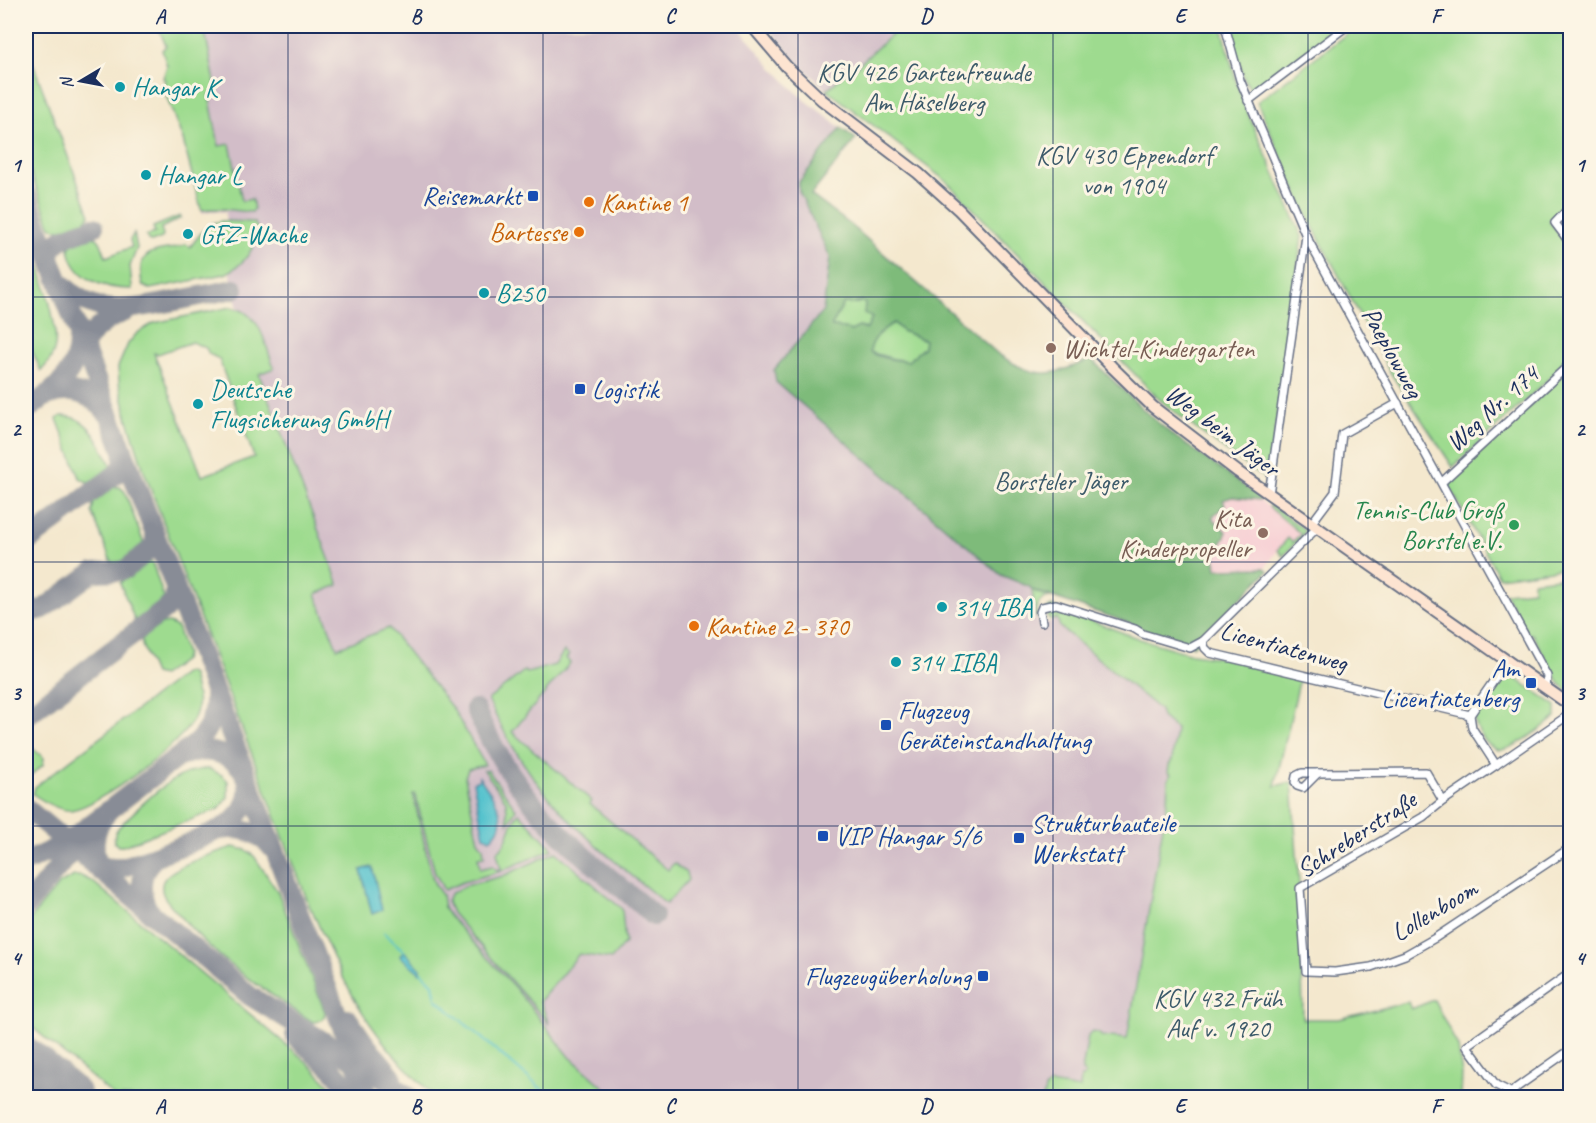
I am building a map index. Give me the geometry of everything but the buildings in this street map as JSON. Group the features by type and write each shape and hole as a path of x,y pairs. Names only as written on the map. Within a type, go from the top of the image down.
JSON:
{"street":[{"name":"Weg beim Jäger","path":"752,26 786,66 822,100 918,173 959,210 1112,368 1153,407 1269,494 1570,705"},
{"name":"Paeplowweg","path":"1225,26 1248,101 1306,236 1547,676 1546,687"},
{"path":"1248,101 1347,26"},
{"path":"1570,207 1555,223 1570,243"},
{"path":"1269,494 1306,236"},
{"name":"Weg Nr. 174","path":"1442,482 1570,364"},
{"path":"1203,641 1314,526 1335,492 1342,434 1398,404"},
{"name":"Licentiatenweg","path":"1042,622 1040,612 1042,607 1056,604 1191,648 1203,641 1210,653 1470,716"},
{"path":"1508,660 1470,716 1472,728 1496,765 1570,714"},
{"name":"Schreberstraße","path":"1306,971 1300,888 1423,817 1496,765"},
{"path":"1318,773 1426,772 1443,801"},
{"name":"Lollenboom","path":"1306,971 1335,972 1371,967 1405,955 1435,938 1570,848"},
{"path":"1570,974 1467,1046 1496,1085 1512,1095 1516,1088 1570,1050"}],"shaded area":[{"path":"159,26 737,26 800,96 841,128 799,182 799,191 830,257 823,311 774,370 776,382 1001,575 1030,587 1037,622 1047,623 1057,618 1160,710 1162,717 1176,729 1167,802 1127,1039 1100,1036 1081,1089 1045,1089 1043,1098 605,1097 466,973 327,655 240,320 220,221 225,221 226,212 202,213 167,47"},
{"path":"767,26 901,26 827,90 797,62"},
{"name":"Kita Kinderpropeller","path":"1232,497 1260,500 1301,534 1292,542 1287,538 1265,568 1217,569 1213,517 1225,505 1222,500"}],"green space":[{"path":"158,26 209,26 204,27 217,92 209,95 219,146 230,144 242,201 252,199 254,209 252,212 201,209 183,140 162,85 164,85 163,78 167,66 162,50 166,46"},
{"name":"KGV 430 Eppendorf von 1904","path":"901,26 1222,26 1245,107 1302,236 1268,481 1160,400 946,181 827,90"},
{"path":"1229,26 1340,26 1252,92 1244,79"},
{"path":"1357,26 1563,26 1570,33 1570,200 1549,221 1570,248 1570,359 1453,467 1390,372 1306,214 1257,102"},
{"path":"26,45 90,215 71,229 59,230 50,225 26,160"},
{"name":"Borsteler Jäger","path":"841,128 856,139 811,195 851,225 998,354 1024,368 1044,373 1054,372 1091,359 1173,435 1261,498 1260,500 1232,497 1223,500 1225,505 1213,516 1213,519 1227,532 1215,556 1217,569 1265,568 1268,571 1193,646 1149,634 1138,626 1032,590 1030,587 1001,575 776,382 774,370 823,311 830,257 799,191 799,182","holes":["862,301 865,304 864,313 872,318 867,329 859,327 851,331 832,327 844,303 856,304","894,323 902,331 925,340 924,347 908,361 883,357 870,352 878,335"]},
{"path":"1570,212 1570,237 1559,223"},
{"path":"180,216 181,218 161,228 162,238 152,242 148,240 146,236 155,233 153,227"},
{"path":"225,221 254,222 257,227 252,249 238,266 225,274 150,289 143,286 141,266 148,255 186,244 190,247 208,226"},
{"path":"26,228 45,287 55,335 53,353 41,371 26,337"},
{"path":"134,233 137,248 130,266 132,289 111,287 92,280 77,268 72,259 69,248 76,242 96,238 101,243 106,257 132,247 130,240"},
{"path":"861,301 872,318 867,329 859,327 851,331 832,327 844,303 856,304"},
{"path":"231,307 241,310 256,322 274,368 259,374 339,585 316,594 337,648 389,628 453,709 485,765 468,769 465,777 478,841 483,847 484,856 478,857 480,869 492,866 497,870 501,869 497,852 504,844 515,817 519,813 553,849 501,871 444,890 435,873 415,794 413,794 431,873 442,895 444,908 516,989 570,1057 615,1097 436,1097 394,1055 362,1011 336,964 311,910 144,471 127,417 119,383 118,367 128,344 137,333 154,323","holes":["192,342 206,348 209,354 219,359 254,457 202,476 154,353 158,354","372,867 381,910 372,914 361,870"]},
{"path":"894,323 902,331 925,340 924,347 908,361 870,352 878,335"},
{"path":"1570,368 1570,692 1560,684 1532,634 1528,634 1505,593 1533,590 1533,581 1566,577 1565,568 1499,577 1447,482"},
{"path":"61,416 79,420 98,440 111,465 102,476 87,482 80,478 57,419"},
{"path":"113,487 120,487 125,492 144,544 120,565 116,565 110,559 92,512 94,502"},
{"path":"1271,505 1305,530 1283,556 1278,550 1288,538 1292,542 1301,534 1269,507"},
{"path":"150,562 164,598 140,621 135,621 120,583 142,563"},
{"path":"1032,590 1050,597 1039,603 1037,617 1035,617"},
{"name":"KGV 432 Früh Auf v. 1920","path":"1052,606 1140,639 1192,654 1222,658 1300,678 1275,786 1292,782 1301,913 1303,1019 1339,1019 1408,1002 1411,1009 1434,1000 1458,1047 1462,1074 1461,1097 1043,1098 1045,1089 1050,1084 1080,1089 1081,1077 1085,1074 1082,1071 1088,1036 1092,1032 1099,1033 1101,1036 1127,1039 1167,802 1168,780 1171,774 1168,772 1176,729 1162,717 1160,710 1060,627 1057,618 1054,620 1048,618 1048,608"},
{"path":"169,623 177,627 186,654 184,660 162,676 154,674 142,645 142,637 162,624"},
{"path":"564,651 569,655 566,658 570,663 512,732 592,801 590,804 668,870 674,863 686,873 688,880 666,904 593,842 552,801 533,778 517,753 488,700 524,671 527,673 555,665"},
{"path":"1505,671 1556,706 1556,717 1519,743 1504,750 1498,750 1487,743 1481,735 1476,725 1475,711"},
{"path":"185,673 192,675 196,690 197,711 195,716 175,741 139,772 100,798 71,810 56,807 33,794 35,787"},
{"path":"26,743 44,758 43,765 26,779"},
{"path":"209,769 222,775 228,781 228,797 219,809 123,846 118,846 114,842 115,833 119,827 160,789 171,781 196,770"},
{"path":"484,770 488,770 516,809 508,823 506,801"},
{"path":"233,847 246,850 254,856 278,892 325,1012 324,1017 319,1021 313,1022 240,973 207,945 163,894 163,881 167,875 195,860"},
{"path":"556,852 622,909 625,943 611,959 579,954 540,1001 549,1024 452,913 447,901 450,894 465,886 503,876"},
{"path":"74,876 81,876 93,882 308,1063 341,1097 115,1097 26,1022 26,924 59,884"}],"water":[{"path":"479,777 495,800 500,816 497,832 490,839 484,836 473,782 479,780"},
{"path":"372,867 382,910 372,914 361,870"},
{"path":"404,951 420,968 420,973 400,956"}],"waterway":[{"path":"384,933 404,951"},
{"path":"421,972 433,984 436,999 552,1098"}],"taxiway":[{"path":"26,195 369,1098"},
{"path":"50,258 51,251 60,241 94,227"},
{"path":"61,283 86,302 112,309 170,302 234,289"},
{"path":"79,354 87,340 98,328 111,318 127,311"},
{"path":"26,411 54,389 69,372 74,363 78,339"},
{"path":"47,396 64,392 80,394 94,400 106,412"},
{"path":"26,543 116,474 123,466 124,454"},
{"path":"26,607 35,611 43,609 93,572 126,569 152,548 155,534"},
{"path":"26,716 172,604 175,599 175,588"},
{"path":"26,862 66,843 195,744 204,734 210,722 214,696"},
{"path":"475,709 510,773 544,817 580,852 654,916"},
{"path":"92,862 108,867 123,867 200,838 236,818 246,802 248,788 245,775 237,764 225,756 211,752 195,752 179,757"},
{"path":"26,808 250,996 388,1081 410,1098"},
{"path":"103,873 96,858 95,843 98,828 106,814"},
{"path":"220,830 235,829 256,834 273,849"},
{"path":"26,906 81,840"},
{"path":"150,913 143,898 142,882 147,867 159,855"},
{"path":"348,1019 392,1076"},
{"path":"295,1036 332,1069 357,1098"}],"runway":[{"path":"26,1062 68,1098"}],"place":[{"name":"Hangar K","path":"120,87"},
{"name":"Hangar L","path":"146,175"},
{"name":"Reisemarkt","path":"533,196"},
{"name":"Kantine 1","path":"589,202"},
{"name":"Bartesse","path":"579,232"},
{"name":"GFZ-Wache","path":"188,234"},
{"name":"B250","path":"484,293"},
{"name":"Wichtel-Kindergarten","path":"1051,348"},
{"name":"Logistik","path":"580,389"},
{"name":"Deutsche Flugsicherung GmbH","path":"198,404"},
{"name":"Tennis-Club Groß Borstel e.V.","path":"1514,525"},
{"name":"Kita Kinderpropeller","path":"1263,533"},
{"name":"314 IBA","path":"942,607"},
{"name":"Kantine 2 - 370","path":"694,626"},
{"name":"314 IIBA","path":"896,662"},
{"name":"Am Licentiatenberg","path":"1531,683"},
{"name":"Flugzeug Geräteinstandhaltung","path":"886,725"},
{"name":"VIP Hangar 5/6","path":"823,836"},
{"name":"Strukturbauteile Werkstatt","path":"1019,838"},
{"name":"Flugzeugüberholung","path":"983,976"}],"park label":[{"name":"KGV 426 Gartenfreunde Am Häselberg","path":"924,87"}]}
